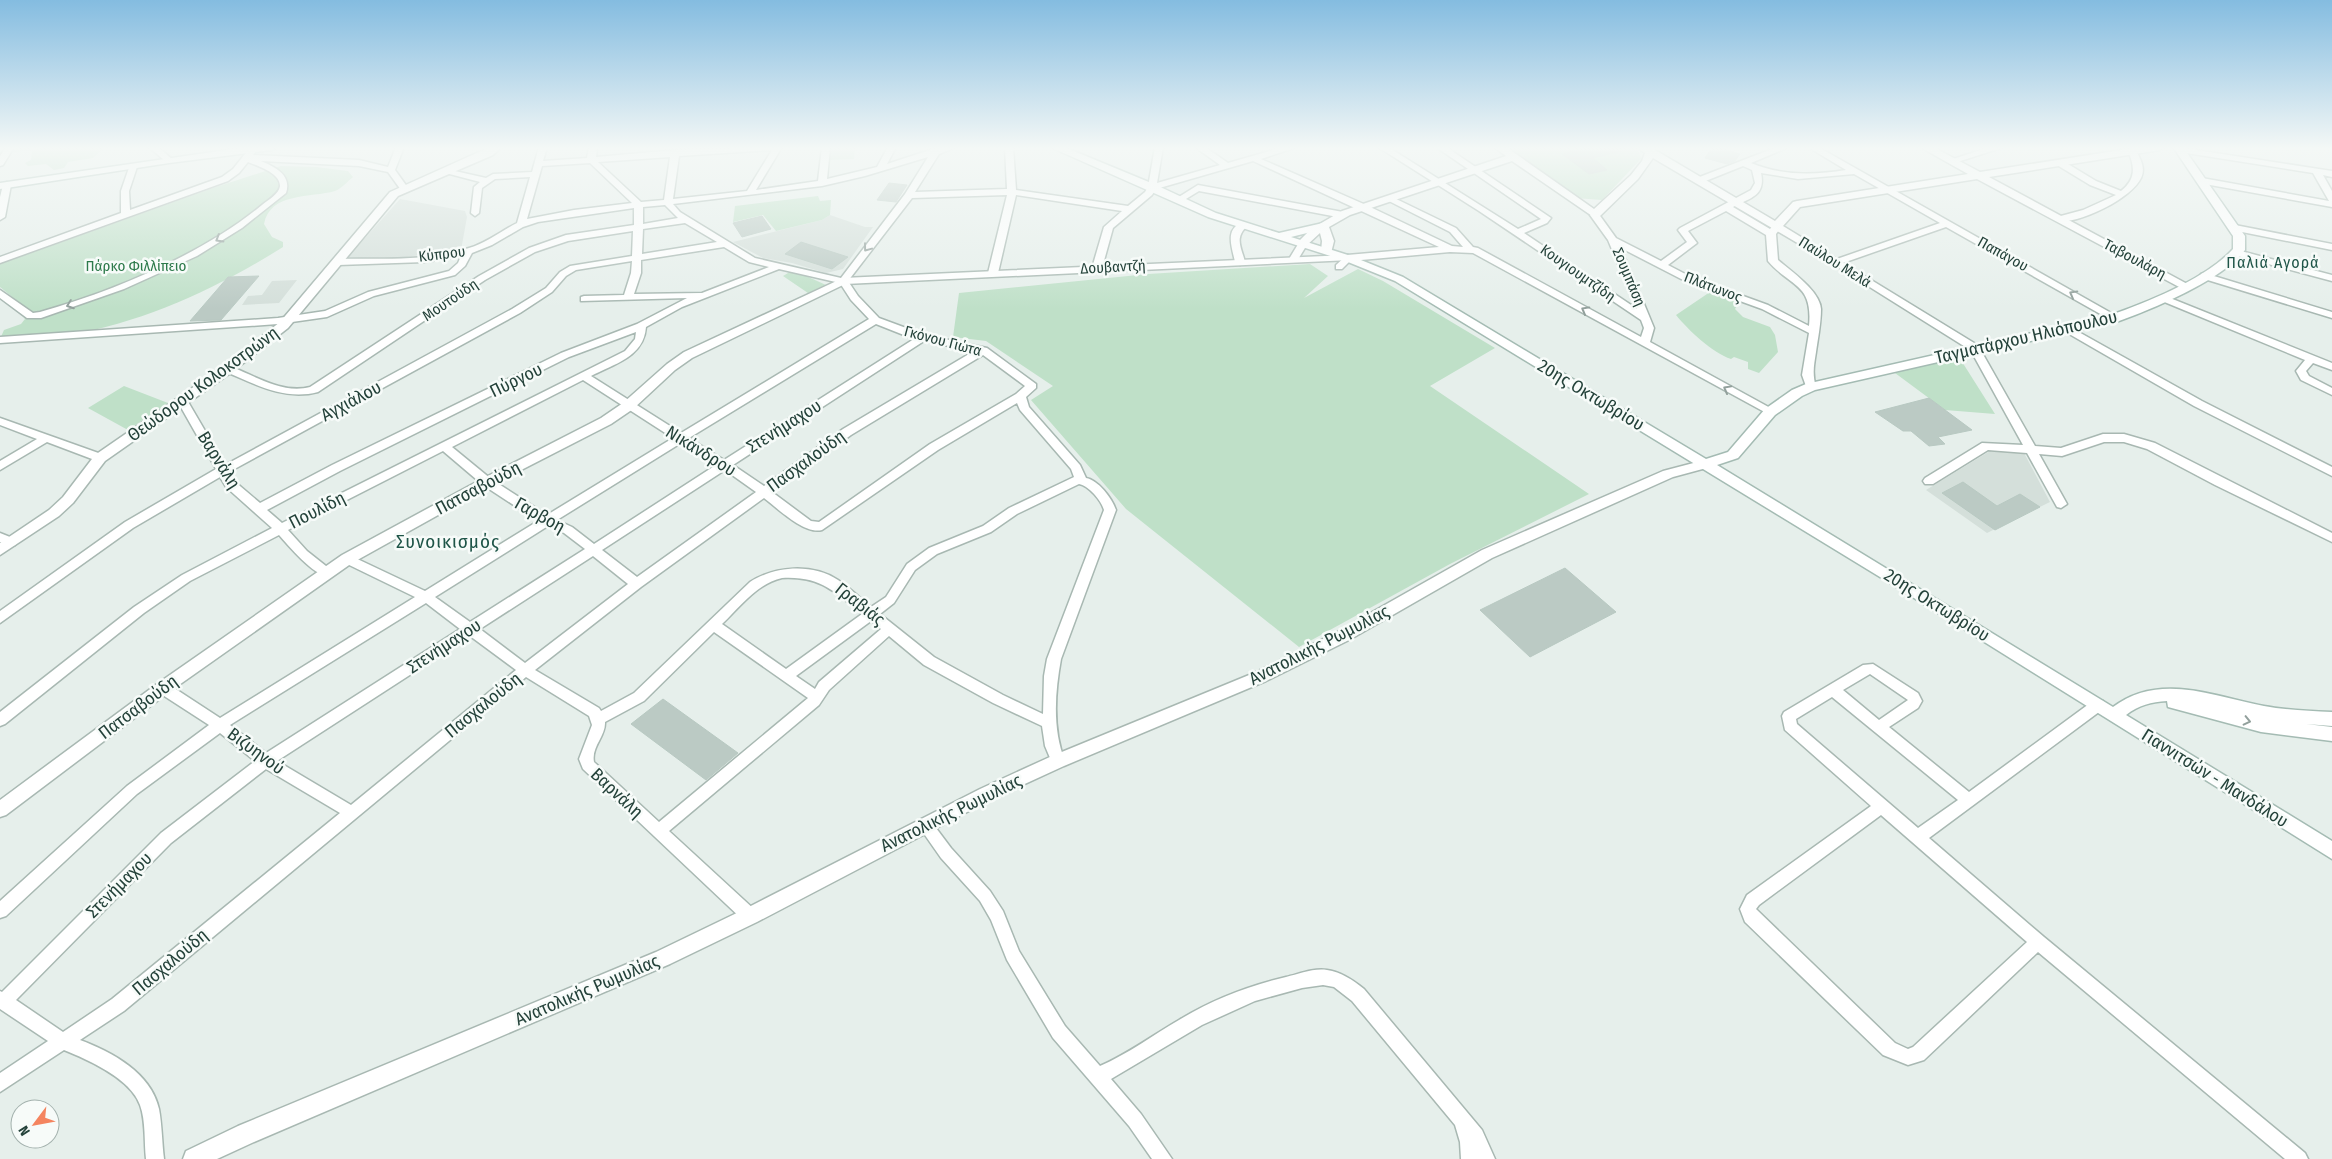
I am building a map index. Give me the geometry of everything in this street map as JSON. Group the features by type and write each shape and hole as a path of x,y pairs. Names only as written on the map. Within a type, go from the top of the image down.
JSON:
{"street":[{"path":"0,217 2,201"},
{"path":"125,201 126,214"},
{"path":"0,260 163,201"},
{"path":"0,293 31,316 40,316 128,284 187,258 243,225 272,201"},
{"name":"Θεώδορου Κολοκοτρώνη","path":"0,550 5,540 54,513 68,500 100,458 183,402 228,369 290,319 387,201"},
{"path":"475,213 476,201"},
{"path":"521,224 527,201"},
{"path":"628,297 635,279 637,258 639,205 635,201"},
{"name":"Κύπρου","path":"338,262 434,257 468,252 521,224 555,216 667,201"},
{"path":"668,201 673,210 686,220 752,260 843,281 903,201"},
{"path":"992,273 1010,201"},
{"path":"1073,201 1127,209"},
{"path":"1097,268 1109,227 1138,201"},
{"name":"20ης Οκτωβρίου","path":"1180,201 1212,215 1326,251 1343,263 1385,272 1417,289 2098,705"},
{"path":"1268,201 1343,215"},
{"path":"1350,201 1450,249"},
{"path":"1294,259 1303,243 1323,226 1343,215 1379,201"},
{"path":"1393,201 1453,230 1462,238 1468,248"},
{"name":"Κουγιουμτζίδη","path":"1472,201 1646,319"},
{"path":"1519,232 1544,221 1546,218 1521,201"},
{"path":"1577,201 1595,215 1605,201"},
{"name":"Παύλου Μελά","path":"1728,201 1774,230 1837,262 1975,349"},
{"path":"1661,266 1692,243 1683,230 1740,201"},
{"path":"1811,387 1807,375 1816,308 1814,301 1803,286 1773,261 1774,230 1797,204 1818,201"},
{"name":"Παπάγου","path":"1909,201 2115,318"},
{"name":"Ταβουλάρη","path":"2027,201 2185,286"},
{"path":"2060,219 2089,212 2109,201"},
{"path":"2216,201 2235,228 2240,244 2237,253 2332,278"},
{"path":"2316,201 2332,204"},
{"name":"Σουμπάση","path":"1595,215 1613,240 1636,292 1649,328 1644,344"},
{"name":"Μουτούδη","path":"228,369 289,393 305,393 314,390 482,278 524,253 566,238 686,220"},
{"path":"1837,262 1948,223"},
{"path":"1240,262 1234,234 1237,228 1243,225"},
{"path":"1280,236 1323,226"},
{"path":"1323,226 1328,241 1326,251"},
{"path":"2235,228 2332,247"},
{"name":"Πλάτωνος","path":"1613,240 1688,279 1765,307 1814,332"},
{"name":"Αγχιάλου","path":"0,618 122,530 222,471 516,310 549,290 565,272 723,244"},
{"path":"1343,263 1450,249 1468,248 1481,252 1644,344 1770,412"},
{"path":"0,340 290,319 326,314 371,294 452,273 462,264 468,252"},
{"name":"Ταγματάρχου Ηλιόπουλου","path":"1705,464 1733,455 1770,412 1797,392 1811,387 2115,318 2165,298 2227,263 2237,253"},
{"name":"Δουβαντζή","path":"879,279 1294,259 1343,263"},
{"name":"Πύργου","path":"259,509 344,464 565,355 640,326 670,309 779,266"},
{"path":"2204,276 2332,315"},
{"name":"Πατσαβούδη","path":"0,810 163,688 347,559 487,482 606,421 628,406 671,367 688,355 843,281 879,279"},
{"name":"Γκόνου Γιώτα","path":"843,281 854,298 876,320 922,338 983,350 1032,386 1020,396"},
{"path":"1622,303 1636,292"},
{"path":"584,299 696,294 702,296"},
{"path":"2165,298 2332,367"},
{"path":"0,911 132,790 220,725 680,438 876,320"},
{"name":"Πουλίδη","path":"0,720 163,593 203,569 633,351 640,339 640,326"},
{"path":"2068,329 2184,398 2332,472"},
{"name":"Στενήμαχου","path":"2,1000 152,852 265,761 922,338"},
{"path":"1975,349 2062,504"},
{"name":"Πασχαλούδη","path":"0,1083 118,1005 525,670 637,584 848,432 983,350"},
{"path":"2311,359 2301,371 2305,378 2332,392"},
{"name":"Νικάνδρου","path":"582,376 764,492 808,524 818,526 827,524 934,447 1020,396"},
{"path":"1020,396 1024,408 1076,468 1082,479 1088,482 1108,504 1110,510 1054,659 1051,676 1049,723 1052,746 1058,761"},
{"name":"Βαρνάλη","path":"183,402 222,471 238,493 259,509 281,529 303,554 327,573"},
{"path":"0,420 100,458"},
{"path":"1928,481 1986,446 2062,452 2104,438 2113,437 2142,442 2332,538"},
{"path":"0,466 46,438"},
{"name":"Γαρβοη","path":"444,446 487,482 547,521 568,530 637,584"},
{"name":"Ανατολικής Ρωμυλίας","path":"194,1159 290,1115 662,958 750,916 924,824 1058,761 1302,658 1382,614 1420,590 1496,550 1668,474 1705,464"},
{"path":"786,676 890,600 911,567 925,556 987,529 1019,507 1062,486 1082,479"},
{"path":"347,559 427,597 525,670 594,712 599,719"},
{"name":"Γραβιάς","path":"599,719 624,707 639,697 754,585 762,579 778,574 826,579 890,628 917,652 945,670 998,699 1049,723"},
{"path":"713,625 816,697"},
{"path":"659,831 816,697 824,686 890,628"},
{"path":"1879,727 1914,704 1913,696 1872,669 1868,669 1789,716 1790,726 2038,942 2299,1159"},
{"name":"Βιζυηνού","path":"163,688 220,725 265,761 351,812"},
{"path":"1833,690 1969,800"},
{"path":"2114,715 2129,701 2172,693 2266,712 2332,719"},
{"path":"2149,696 2261,725 2332,734"},
{"path":"1918,837 2098,705"},
{"name":"Γιαννιτσών - Μανδάλου","path":"2098,705 2332,851"},
{"name":"Βαρνάλη","path":"599,719 600,725 585,762 750,916"},
{"path":"1882,806 1753,900 1748,909 1751,917 1889,1049 1908,1056 1918,1054 2038,942"},
{"path":"924,824 943,849 985,896 997,916 1014,955 1051,1020 1077,1054 1135,1120 1163,1159"},
{"path":"1097,1076 1112,1070 1196,1018 1216,1009 1280,986 1316,978 1332,978 1347,984 1358,995 1463,1119 1481,1144 1486,1159"},
{"path":"2,1000 62,1041 93,1053 125,1073 144,1093 150,1108 155,1159"},
{"path":"1463,1119 1469,1142 1470,1159"}],"shaded area":[{"path":"398,201 411,201 465,211 467,217 461,250 341,265"},
{"path":"830,215 865,227 873,227 843,269 826,273 792,263 763,258 733,242 822,220"},
{"path":"297,280 279,303 242,305 248,296 262,295 272,281"},
{"path":"1990,451 2024,453 2050,502 1987,533 1926,490"}],"green space":[{"name":"Πάρκο Φιλλίπειο","path":"176,201 283,201 274,206 264,224 272,237 283,242 283,247 233,276 180,302 125,322 97,329 52,337 0,339 4,330 21,324 25,319 18,310 22,305 0,287 0,264"},
{"path":"776,201 831,201 830,215 822,220 776,231 763,215 733,222 735,206"},
{"path":"1310,264 1328,276 1304,298 1358,269 1383,281 1495,348 1430,386 1589,494 1450,564 1299,647 1126,509 1031,400 1053,386 986,341 953,337 959,293 1148,274"},
{"path":"793,270 826,285 808,293 783,276"},
{"path":"1710,292 1740,300 1735,309 1743,317 1770,327 1775,335 1778,352 1759,373 1748,369 1748,362 1734,357 1731,359 1709,346 1694,334 1676,315"},
{"path":"1959,357 1995,414 1945,410 1895,373"},
{"path":"124,386 168,403 128,430 88,408"}],"building":[{"path":"762,216 771,229 742,237 733,223"},
{"path":"801,242 848,257 832,269 785,254"},
{"path":"259,276 221,320 190,321 228,277"},
{"path":"1929,398 1972,430 1938,437 1945,444 1929,446 1911,431 1903,431 1875,412"},
{"path":"1963,482 1997,506 2020,494 2040,507 1995,530 1942,493"},
{"path":"1565,568 1616,612 1530,657 1480,610"},
{"path":"663,699 738,753 706,780 631,724"}],"district":[{"name":"Παλιά Αγορά","path":"2273,262"},
{"name":"Συνοικισμός","path":"448,541"}]}
